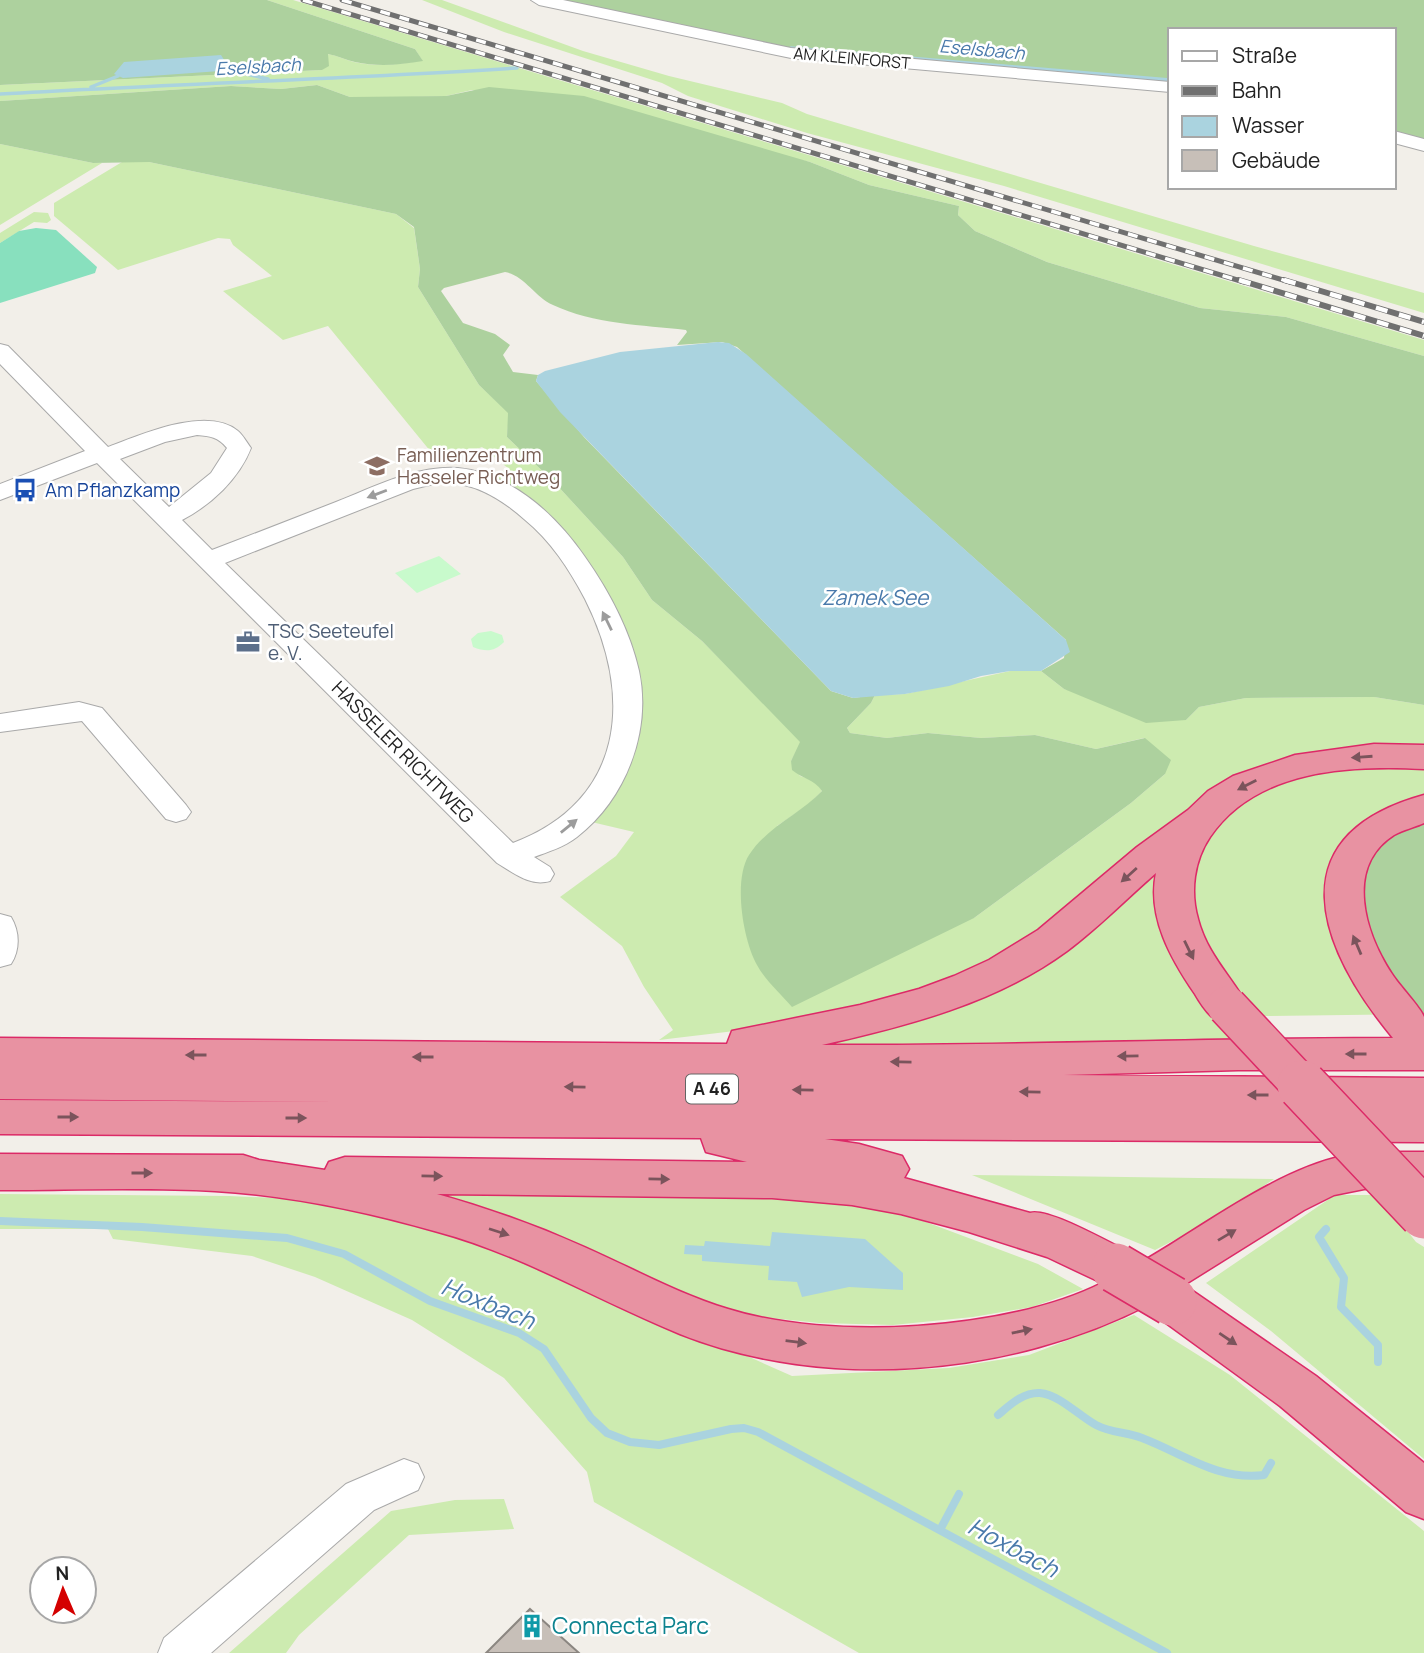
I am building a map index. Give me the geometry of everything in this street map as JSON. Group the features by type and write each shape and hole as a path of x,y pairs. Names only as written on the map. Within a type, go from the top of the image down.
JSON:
{"highway":[{"path":"623,1059 838,1027 905,1010 982,981 1038,951 1083,916 1151,856 1202,818 1224,797 1256,780 1300,766 1360,757 1424,757"},
{"path":"1424,808 1402,814 1370,832 1352,852 1342,880 1344,915 1360,954 1390,1004 1424,1045"},
{"path":"1202,818 1181,855 1174,883 1175,914 1185,943 1203,977 1227,1006 1424,1214"},
{"path":"0,1054 945,1062 1238,1054 1424,1054"},
{"name":"A 46","path":"0,1082 1424,1095"},
{"name":"A 46","path":"0,1117 1424,1125"},
{"path":"631,1120 741,1144 859,1162 905,1174 979,1203 1116,1268 1172,1301 1287,1383 1424,1495"},
{"path":"217,1173 311,1184 425,1209 533,1245 729,1330 773,1339 854,1347 980,1339 1056,1322 1093,1309 1135,1289 1308,1186 1346,1174 1374,1170 1424,1170"},
{"path":"0,1172 772,1180 879,1191 929,1202 1058,1241"}],"street":[{"name":"AM KLEINFORST","path":"539,0 791,53 1168,86"},
{"path":"1396,138 1424,145"},
{"name":"HASSELER RICHTWEG","path":"0,351 508,856 539,874"},
{"path":"0,493 104,455 190,428 215,428 231,434 239,448 232,463 182,512 167,518"},
{"path":"208,560 404,484 438,475 463,476 485,483 529,511 555,535 591,588 611,629 628,688 628,722 621,757 605,787 584,812 565,831 508,856"},
{"path":"0,723 79,711 92,713 176,812"},
{"path":"0,925 0,956"},
{"path":"179,1653 360,1497 404,1478"}],"green space":[{"path":"0,0 267,0 415,49 423,61 372,65 328,54 329,66 322,70 0,85"},
{"path":"267,0 293,0 1424,340 1424,356 1286,317 1200,308 1047,262 975,231 958,215 959,206 869,185 810,162 472,90 446,96 377,98 350,97 317,85 281,89 231,86 0,101 0,85 322,70 327,54 371,64 422,60 415,49"},
{"path":"422,0 442,0 583,51 669,76 782,103 807,114 1254,246 1424,293 1424,313 1004,186 807,133 688,96 662,83 504,32"},
{"path":"546,0 1424,0 1424,143 1396,135 1396,28 1168,28 1168,79 790,52"},
{"path":"317,85 350,97 446,96 489,87 584,96 810,162 869,185 959,206 958,215 975,231 1047,262 1200,308 1286,317 1424,356 1424,705 1374,697 1246,698 1199,707 1186,720 1146,723 1064,689 1041,671 1064,658 1066,640 737,347 722,342 677,345 686,330 618,323 568,311 553,305 518,277 505,272 444,288 441,291 463,323 495,334 510,345 503,355 513,372 538,375 536,381 584,437 831,691 853,698 875,695 871,703 847,728 850,733 887,738 928,733 981,738 1035,735 1096,749 1145,738 1171,760 1165,774 1131,803 974,918 792,1007 764,976 752,954 744,926 741,894 744,866 756,845 822,791 792,770 791,761 800,742 702,641 652,600 623,557 555,483 507,437 508,413 479,385 418,287 420,269 414,227 396,214 149,162 93,163 0,144 0,101 231,86 281,89"},
{"path":"0,144 93,163 102,163 0,225"},
{"path":"122,162 149,162 396,214 414,228 420,269 418,287 479,385 509,413 507,437 555,483 623,557 652,600 702,641 801,742 791,761 800,776 816,781 822,791 808,805 777,826 974,918 1131,803 1165,774 1144,738 1096,749 1035,735 981,738 928,733 887,738 850,733 847,728 871,703 875,695 905,694 1010,671 1041,671 1064,689 1186,720 1199,707 1246,698 1374,697 1424,705 1424,817 1382,966 1424,1014 1263,1016 1225,1040 809,1047 794,1024 659,1040 673,1030 644,987 622,946 560,897 616,856 634,832 583,820 631,725 591,582 483,478 509,469 482,447 440,463 328,326 283,340 223,291 272,276 233,245 230,239 218,238 118,270 54,216 54,203"},
{"path":"34,212 48,213 51,220 47,223 34,222 0,243 0,233"},
{"path":"36,228 56,230 97,267 95,273 0,303 0,243 19,231"},
{"path":"439,556 461,574 417,593 395,573"},
{"path":"491,631 502,635 504,642 490,650 473,647 471,639 478,633"},
{"path":"1424,817 1424,1014 1382,966 1367,940 1361,874 1385,837"},
{"path":"972,1175 1274,1179 1213,1220 1155,1250"},
{"path":"419,1193 761,1194 827,1199 918,1219 1038,1264 1083,1289 1032,1307 973,1317 893,1325 819,1323 725,1313"},
{"path":"0,1194 229,1196 297,1199 349,1207 480,1241 558,1272 792,1376 949,1368 1029,1355 1134,1315 1230,1375 1424,1531 1424,1653 859,1653 594,1502 587,1472 504,1378 412,1320 315,1277 252,1256 113,1239 108,1229 0,1229"},
{"path":"1335,1195 1379,1195 1416,1242 1424,1247 1424,1459 1271,1331 1206,1283"},
{"path":"504,1499 514,1529 409,1535 299,1635 286,1653 229,1653 391,1511 455,1500"}],"water":[{"path":"221,55 228,66 220,71 123,78 114,74 124,62"},
{"name":"Zamek See","path":"729,343 746,354 1066,640 1070,652 1041,671 1010,671 905,694 853,698 831,691 560,412 536,381 538,375 545,371 620,352"},
{"path":"772,1232 865,1239 903,1273 903,1290 849,1287 802,1297 797,1282 768,1280 769,1266 702,1261 702,1255 684,1254 685,1245 704,1246 705,1241 770,1246"}],"building":[{"name":"Connecta Parc","path":"530,1609 579,1653 486,1653"}],"waterway":[{"name":"Eselsbach","path":"791,48 1168,80"},
{"name":"Eselsbach","path":"0,94 517,68"},
{"path":"224,69 268,79"},
{"path":"91,87 118,76"},
{"name":"Hoxbach","path":"0,1221 142,1227 287,1238 344,1254 430,1301 519,1333 544,1349 591,1418 607,1433 630,1442 659,1445 731,1429 744,1428 758,1432 1167,1653"},
{"path":"1326,1229 1319,1237 1344,1278 1341,1307 1378,1345 1378,1362"},
{"path":"998,1415 1022,1397 1040,1393 1062,1402 1102,1428 1142,1438 1216,1470 1247,1476 1264,1475 1271,1463"},
{"path":"940,1530 959,1494"}],"railway":[{"path":"303,0 1244,282"},
{"path":"342,0 1290,282"},
{"path":"1239,280 1424,336"},
{"path":"1284,280 1424,322"}],"place":[{"name":"Familienzentrum Hasseler Richtweg","path":"377,466"},
{"name":"Am Pflanzkamp","path":"25,490"},
{"name":"TSC Seeteufel e. V.","path":"248,642"},
{"name":"Connecta Parc","path":"532,1626"}]}
